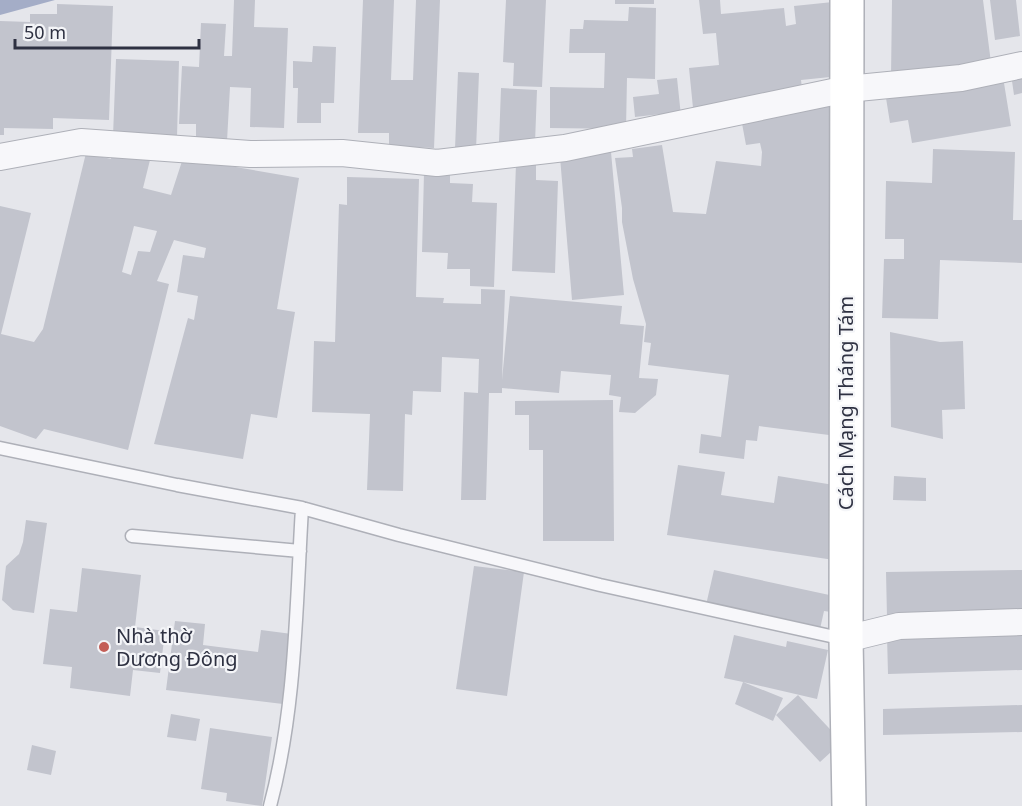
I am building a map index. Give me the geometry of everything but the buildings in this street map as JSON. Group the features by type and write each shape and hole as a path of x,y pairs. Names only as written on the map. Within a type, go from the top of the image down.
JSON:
{"street":[{"name":"Cách Mạng Tháng Tám","path":"847,0 846,639 849,806"},
{"path":"0,157 81,142 250,153 342,153 437,163 565,148 847,89 961,78 1022,65"},
{"path":"846,639 899,626 1022,622"}],"lane":[{"path":"0,448 177,485 302,507 399,535 600,585 846,639"},
{"path":"270,806 284,741 293,667 302,507"},
{"path":"132,536 300,551"}],"water":[{"path":"0,0 55,0 0,15"}],"place":[{"name":"Nhà thờ Dương Đông","path":"104,647"}]}
